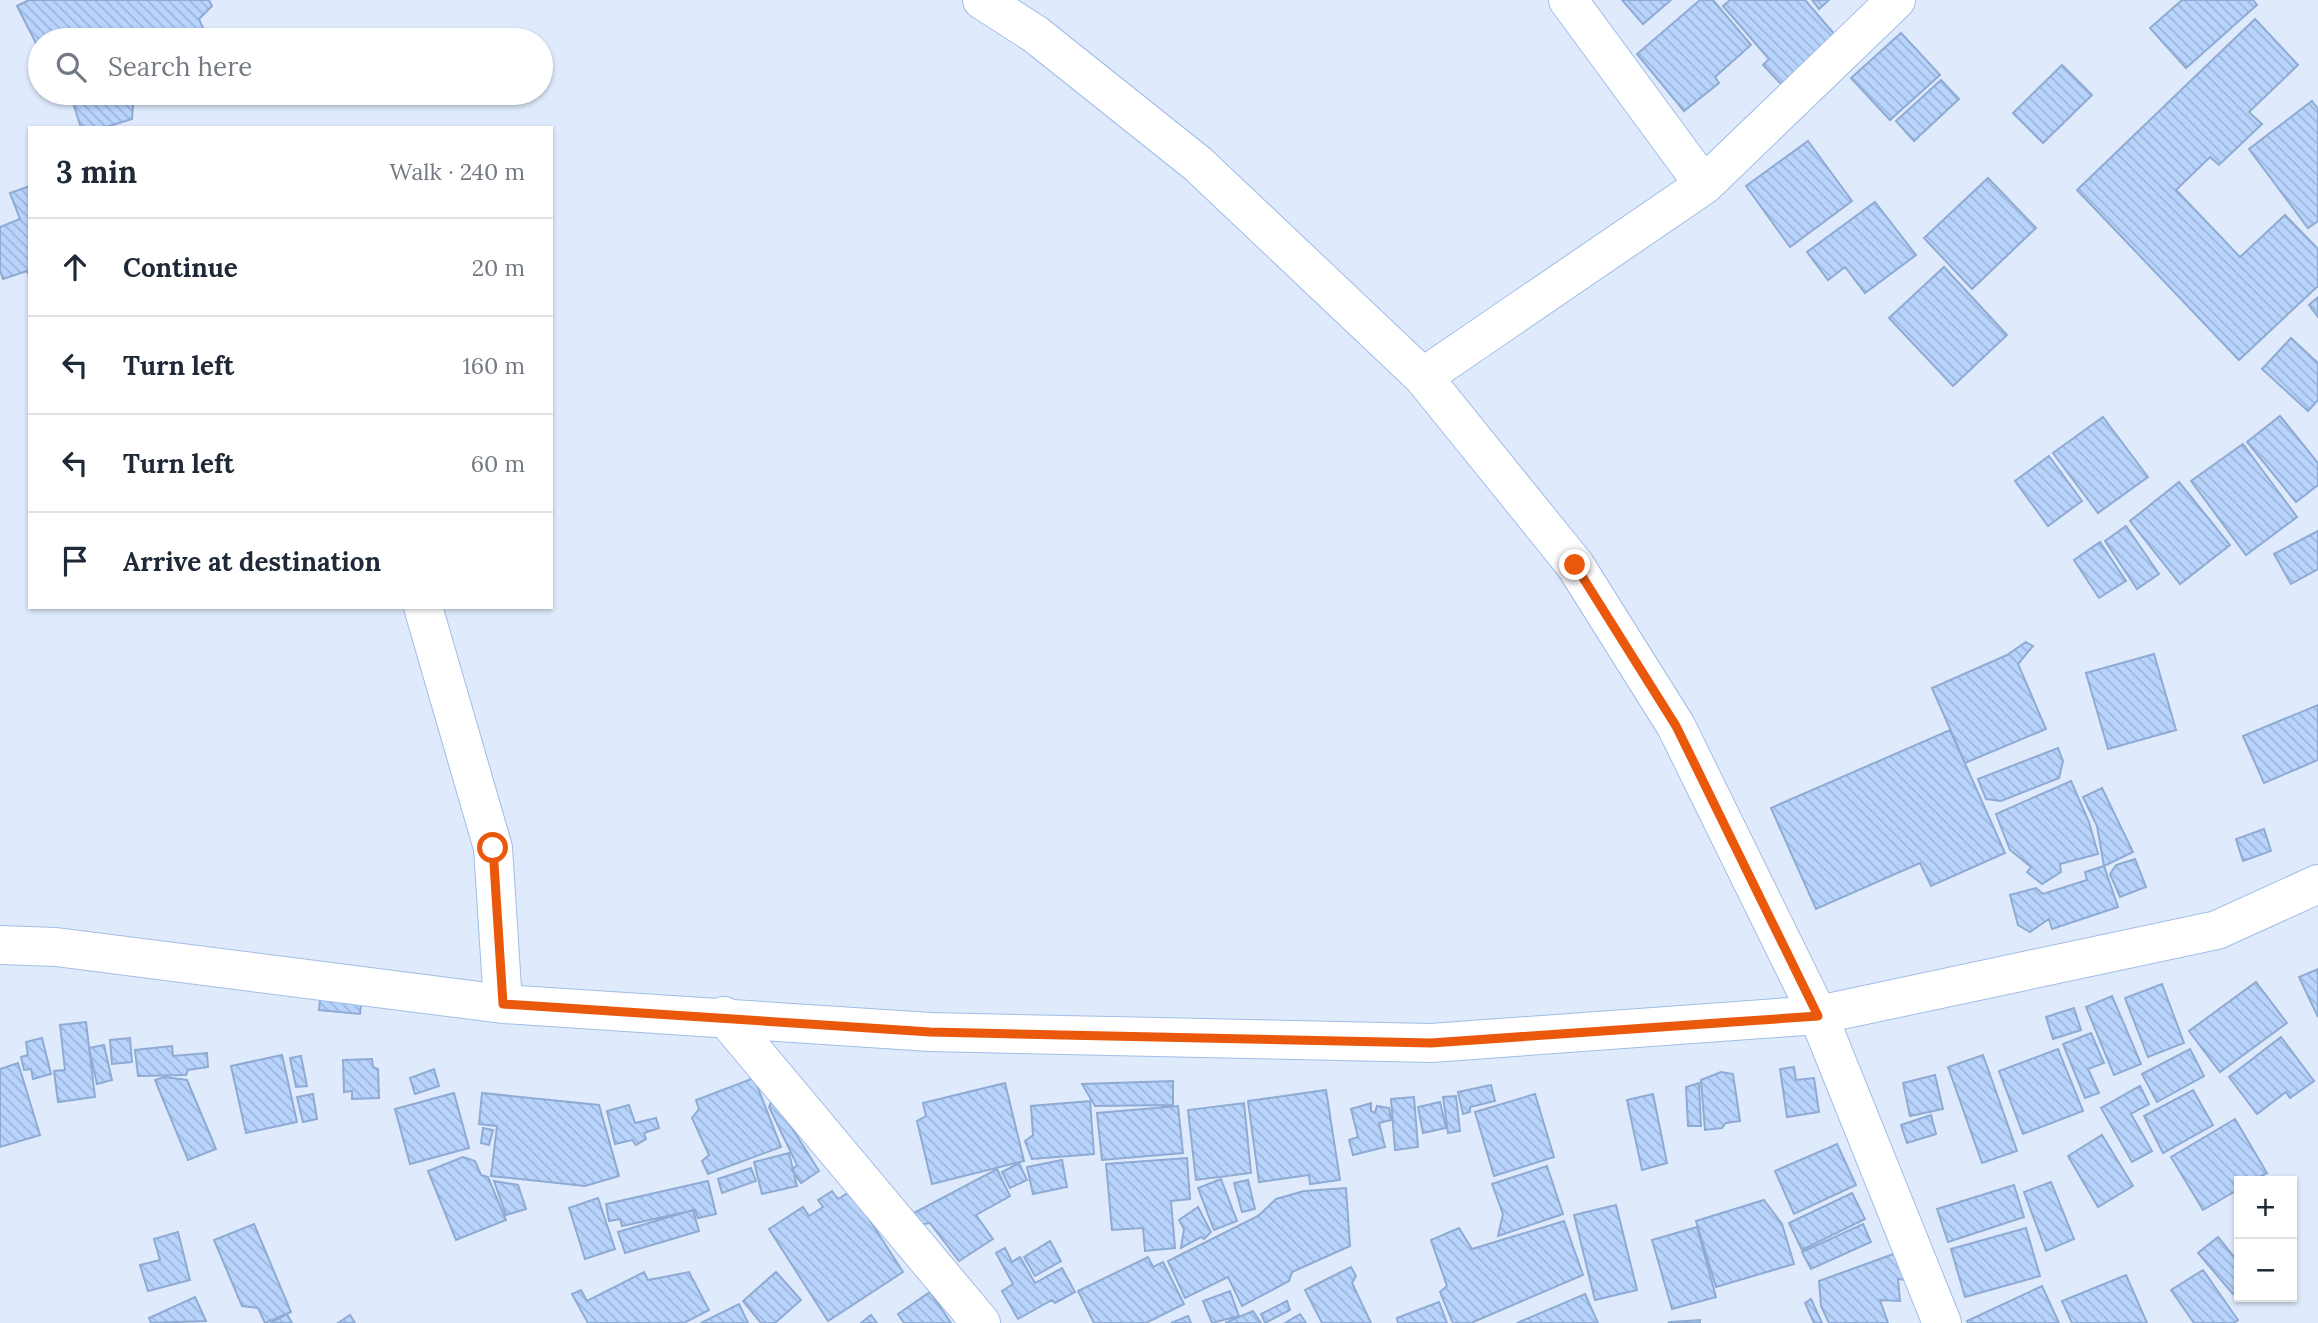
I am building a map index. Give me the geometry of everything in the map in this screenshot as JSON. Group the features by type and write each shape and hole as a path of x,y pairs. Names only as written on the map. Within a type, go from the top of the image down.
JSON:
{"street":[{"path":"982,0 1035,34 1198,164 1423,377 1575,565 1676,726 1818,1016 1942,1323"},
{"path":"1568,0 1704,185"},
{"path":"1423,377 1704,185 1896,0"},
{"path":"424,609 493,848 503,1004"},
{"path":"0,945 56,947 503,1004 724,1016 930,1032 1431,1043 1818,1016 2217,930 2318,884"},
{"path":"724,1016 981,1323"}],"building":[{"path":"29,0 209,0 212,6 199,19 203,28 28,28 17,6"},
{"path":"1622,0 1671,0 1643,24"},
{"path":"1700,0 1713,0 1751,45 1715,77 1719,83 1684,111 1637,54"},
{"path":"1730,0 1805,0 1836,36 1781,84 1763,65 1769,59 1723,6"},
{"path":"1812,0 1829,0 1819,9"},
{"path":"2182,0 2253,0 2257,5 2186,68 2150,28"},
{"path":"2255,19 2298,65 2249,112 2262,124 2219,165 2210,157 2176,190 2240,257 2285,215 2318,249 2318,286 2239,360 2077,190"},
{"path":"1901,33 1940,75 1890,120 1851,78"},
{"path":"2062,65 2092,95 2043,143 2013,113"},
{"path":"1941,80 1959,99 1914,141 1896,121"},
{"path":"2312,101 2318,109 2318,221 2308,228 2249,149"},
{"path":"74,105 133,105 132,119 109,126 80,126"},
{"path":"1808,141 1852,201 1790,247 1746,186"},
{"path":"1988,178 2036,228 1972,289 1924,238"},
{"path":"28,187 28,273 27,271 3,279 0,270 0,227 20,219 10,193"},
{"path":"1875,202 1916,255 1865,293 1845,267 1828,280 1807,252"},
{"path":"1944,267 2007,335 1953,386 1889,318"},
{"path":"2318,297 2318,317 2309,305"},
{"path":"2291,338 2318,363 2318,400 2308,411 2262,369"},
{"path":"2280,416 2318,463 2318,485 2296,502 2247,442"},
{"path":"2103,417 2148,477 2098,513 2053,453"},
{"path":"2243,444 2297,517 2246,555 2191,481"},
{"path":"2049,456 2082,501 2048,526 2015,481"},
{"path":"2179,482 2230,545 2180,584 2130,521"},
{"path":"2126,526 2159,574 2137,589 2105,541"},
{"path":"2318,531 2318,569 2291,584 2274,554"},
{"path":"2100,542 2126,581 2099,598 2074,560"},
{"path":"2026,642 2033,646 2018,664 2046,729 1965,763 1932,688 2007,655"},
{"path":"2154,654 2176,730 2108,749 2086,673"},
{"path":"2318,705 2318,760 2264,783 2243,736"},
{"path":"1950,730 2005,853 1931,886 1920,863 1816,909 1771,808"},
{"path":"2058,748 2063,761 2059,778 2001,801 1986,799 1978,779"},
{"path":"2071,781 2089,822 2098,854 2060,864 2061,872 2042,884 2027,872 2031,867 2010,850 1996,814"},
{"path":"2102,788 2133,852 2104,866 2097,826 2083,797"},
{"path":"2264,829 2271,851 2243,861 2236,839"},
{"path":"2135,859 2146,887 2120,897 2110,874 2116,865"},
{"path":"2104,866 2118,907 2052,929 2049,919 2030,932 2018,925 2010,895 2036,888 2043,894 2087,880 2085,872"},
{"path":"2318,969 2318,1017 2299,977"},
{"path":"2256,982 2287,1023 2220,1072 2189,1031"},
{"path":"2162,984 2184,1043 2148,1057 2125,998"},
{"path":"321,991 362,995 360,1014 319,1010"},
{"path":"2112,996 2141,1064 2114,1075 2086,1007"},
{"path":"2074,1008 2081,1030 2053,1039 2046,1017"},
{"path":"86,1022 95,1097 58,1102 54,1071 65,1070 60,1025"},
{"path":"2091,1033 2104,1063 2088,1069 2099,1093 2085,1098 2063,1044"},
{"path":"2281,1037 2314,1081 2290,1098 2286,1092 2257,1114 2229,1077"},
{"path":"42,1038 51,1074 33,1079 31,1069 24,1070 21,1057 28,1055 26,1042"},
{"path":"130,1038 132,1062 112,1064 110,1040"},
{"path":"104,1045 112,1080 97,1084 89,1048"},
{"path":"172,1046 173,1056 207,1053 208,1067 188,1070 186,1075 138,1076 135,1050"},
{"path":"2058,1049 2083,1111 2023,1134 1999,1071"},
{"path":"2190,1049 2204,1076 2157,1102 2142,1074"},
{"path":"282,1055 297,1122 246,1133 231,1066"},
{"path":"1983,1055 2017,1151 1982,1163 1948,1067"},
{"path":"301,1056 307,1086 296,1087 290,1058"},
{"path":"372,1059 373,1067 378,1069 379,1098 352,1099 352,1091 344,1092 343,1060"},
{"path":"18,1063 40,1135 0,1147 0,1069"},
{"path":"1794,1067 1796,1080 1814,1078 1819,1112 1787,1117 1780,1069"},
{"path":"434,1069 439,1086 415,1094 410,1078"},
{"path":"1721,1072 1733,1074 1740,1121 1726,1123 1722,1128 1705,1130 1701,1080"},
{"path":"1935,1075 1943,1109 1910,1116 1903,1083"},
{"path":"164,1077 187,1080 216,1149 188,1160 155,1080"},
{"path":"754,1078 781,1147 708,1174 702,1161 709,1155 692,1118 699,1109 696,1100"},
{"path":"1173,1081 1173,1105 1095,1106 1082,1084"},
{"path":"1005,1083 1024,1161 932,1184 917,1121 926,1116 923,1103"},
{"path":"1699,1083 1701,1126 1688,1126 1686,1087"},
{"path":"1491,1085 1495,1101 1470,1107 1470,1112 1463,1114 1458,1092"},
{"path":"2140,1086 2149,1104 2131,1114 2152,1151 2132,1162 2101,1108"},
{"path":"1326,1090 1340,1180 1310,1184 1309,1175 1259,1182 1248,1101"},
{"path":"2193,1090 2213,1125 2163,1153 2144,1116"},
{"path":"454,1093 469,1148 410,1164 395,1109"},
{"path":"482,1093 599,1105 619,1176 585,1186 491,1176 497,1126 479,1124"},
{"path":"313,1094 317,1119 303,1122 297,1097"},
{"path":"1535,1094 1554,1157 1494,1176 1475,1112"},
{"path":"1653,1094 1667,1163 1642,1170 1627,1100"},
{"path":"1456,1096 1460,1131 1448,1133 1443,1097"},
{"path":"1414,1097 1418,1147 1395,1150 1391,1099"},
{"path":"773,1098 819,1171 801,1183 792,1170 797,1165 769,1107"},
{"path":"1090,1101 1094,1154 1032,1159 1025,1141 1033,1135 1031,1106"},
{"path":"1440,1102 1446,1128 1423,1133 1418,1107"},
{"path":"1244,1103 1251,1173 1196,1180 1188,1110"},
{"path":"1371,1103 1371,1111 1375,1113 1377,1106 1389,1108 1391,1120 1379,1123 1385,1147 1353,1155 1349,1140 1358,1137 1351,1109"},
{"path":"629,1105 635,1123 656,1118 659,1128 644,1133 646,1139 636,1145 632,1140 615,1144 607,1111"},
{"path":"1178,1106 1183,1153 1102,1160 1097,1113"},
{"path":"1931,1115 1936,1134 1907,1143 1901,1125"},
{"path":"2235,1119 2267,1173 2261,1176 2234,1176 2234,1192 2203,1210 2171,1157"},
{"path":"483,1128 493,1130 489,1145 481,1143"},
{"path":"2102,1135 2133,1186 2098,1207 2068,1156"},
{"path":"1837,1144 1856,1185 1794,1214 1775,1171"},
{"path":"789,1153 797,1186 762,1194 754,1162"},
{"path":"463,1157 475,1161 481,1175 488,1177 506,1220 456,1240 428,1171"},
{"path":"1187,1158 1190,1199 1171,1201 1175,1248 1145,1251 1143,1228 1112,1230 1106,1164"},
{"path":"1062,1160 1067,1187 1033,1194 1027,1167"},
{"path":"1019,1163 1027,1180 1010,1188 1002,1172"},
{"path":"1547,1166 1563,1214 1498,1236 1503,1214 1492,1184"},
{"path":"751,1168 756,1181 722,1193 718,1179"},
{"path":"997,1169 1010,1196 976,1215 993,1239 959,1261 930,1223 919,1225 912,1214"},
{"path":"1221,1179 1237,1221 1214,1230 1198,1188"},
{"path":"1248,1180 1255,1209 1242,1212 1234,1183"},
{"path":"494,1181 518,1185 526,1209 506,1215"},
{"path":"708,1181 716,1214 698,1218 695,1210 622,1226 620,1219 609,1221 606,1204"},
{"path":"2051,1182 2074,1239 2046,1251 2024,1192"},
{"path":"2014,1185 2024,1217 1948,1242 1937,1209"},
{"path":"1346,1188 1350,1246 1292,1272 1289,1281 1242,1306 1228,1277 1185,1298 1168,1261 1258,1216 1276,1199 1304,1191"},
{"path":"832,1191 838,1199 851,1191 903,1272 828,1321 769,1229 803,1207 809,1216 823,1207 818,1200"},
{"path":"1852,1193 1865,1219 1802,1250 1789,1223"},
{"path":"598,1198 615,1249 585,1259 569,1208"},
{"path":"1764,1200 1782,1224 1794,1264 1716,1287 1696,1221"},
{"path":"1616,1205 1637,1290 1595,1300 1574,1215"},
{"path":"1198,1207 1211,1232 1204,1239 1201,1237 1181,1248 1184,1229 1179,1220"},
{"path":"693,1210 699,1231 625,1253 618,1232"},
{"path":"1564,1221 1583,1275 1471,1323 1453,1323 1440,1292 1447,1286 1431,1240 1459,1228 1472,1249"},
{"path":"254,1224 291,1312 265,1323 258,1308 242,1306 214,1240"},
{"path":"1863,1224 1871,1242 1811,1269 1802,1252"},
{"path":"1697,1227 1716,1297 1672,1309 1652,1240"},
{"path":"2026,1228 2040,1276 1965,1297 1951,1249"},
{"path":"178,1232 190,1280 148,1291 140,1265 160,1260 154,1239"},
{"path":"2218,1237 2234,1257 2234,1293 2233,1294 2198,1253"},
{"path":"1050,1241 1061,1261 1035,1276 1024,1257"},
{"path":"1005,1248 1012,1262 1020,1257 1035,1283 1062,1268 1075,1292 1055,1303 1052,1300 1018,1319 1002,1291 1013,1284 996,1253"},
{"path":"1899,1252 1919,1282 1898,1279 1900,1301 1880,1300 1888,1323 1829,1323 1821,1306 1819,1281"},
{"path":"1148,1257 1153,1267 1163,1262 1184,1304 1146,1323 1094,1323 1078,1291"},
{"path":"1351,1267 1356,1276 1352,1283 1371,1323 1322,1323 1305,1290"},
{"path":"2203,1270 2238,1320 2234,1323 2194,1323 2171,1290"},
{"path":"644,1272 648,1280 689,1272 709,1310 684,1323 588,1323 572,1294 581,1290 587,1301"},
{"path":"776,1272 801,1300 775,1323 761,1323 743,1301"},
{"path":"2126,1275 2147,1323 2072,1323 2062,1301"},
{"path":"2042,1286 2059,1323 1967,1321"},
{"path":"1230,1291 1239,1316 1212,1323 1203,1301"},
{"path":"930,1292 951,1323 904,1323 898,1314"},
{"path":"1585,1294 1598,1323 1517,1323"},
{"path":"195,1297 206,1321 151,1323 149,1318"},
{"path":"1811,1299 1822,1323 1814,1323 1805,1303"},
{"path":"1287,1301 1290,1310 1265,1323 1261,1314"},
{"path":"1439,1302 1447,1323 1398,1323 1397,1318"},
{"path":"739,1304 748,1323 701,1323"},
{"path":"1253,1311 1261,1323 1225,1323"},
{"path":"287,1314 292,1323 271,1323"},
{"path":"1300,1314 1306,1323 1285,1323"},
{"path":"350,1315 355,1323 338,1323"},
{"path":"871,1315 877,1323 861,1323"},
{"path":"1188,1316 1191,1323 1171,1323"},
{"path":"1700,1320 1700,1323 1668,1323 1670,1322"}],"route":[{"path":"493,848 503,1004 724,1016 930,1032 1431,1043 1818,1016 1676,726 1575,565"}]}
